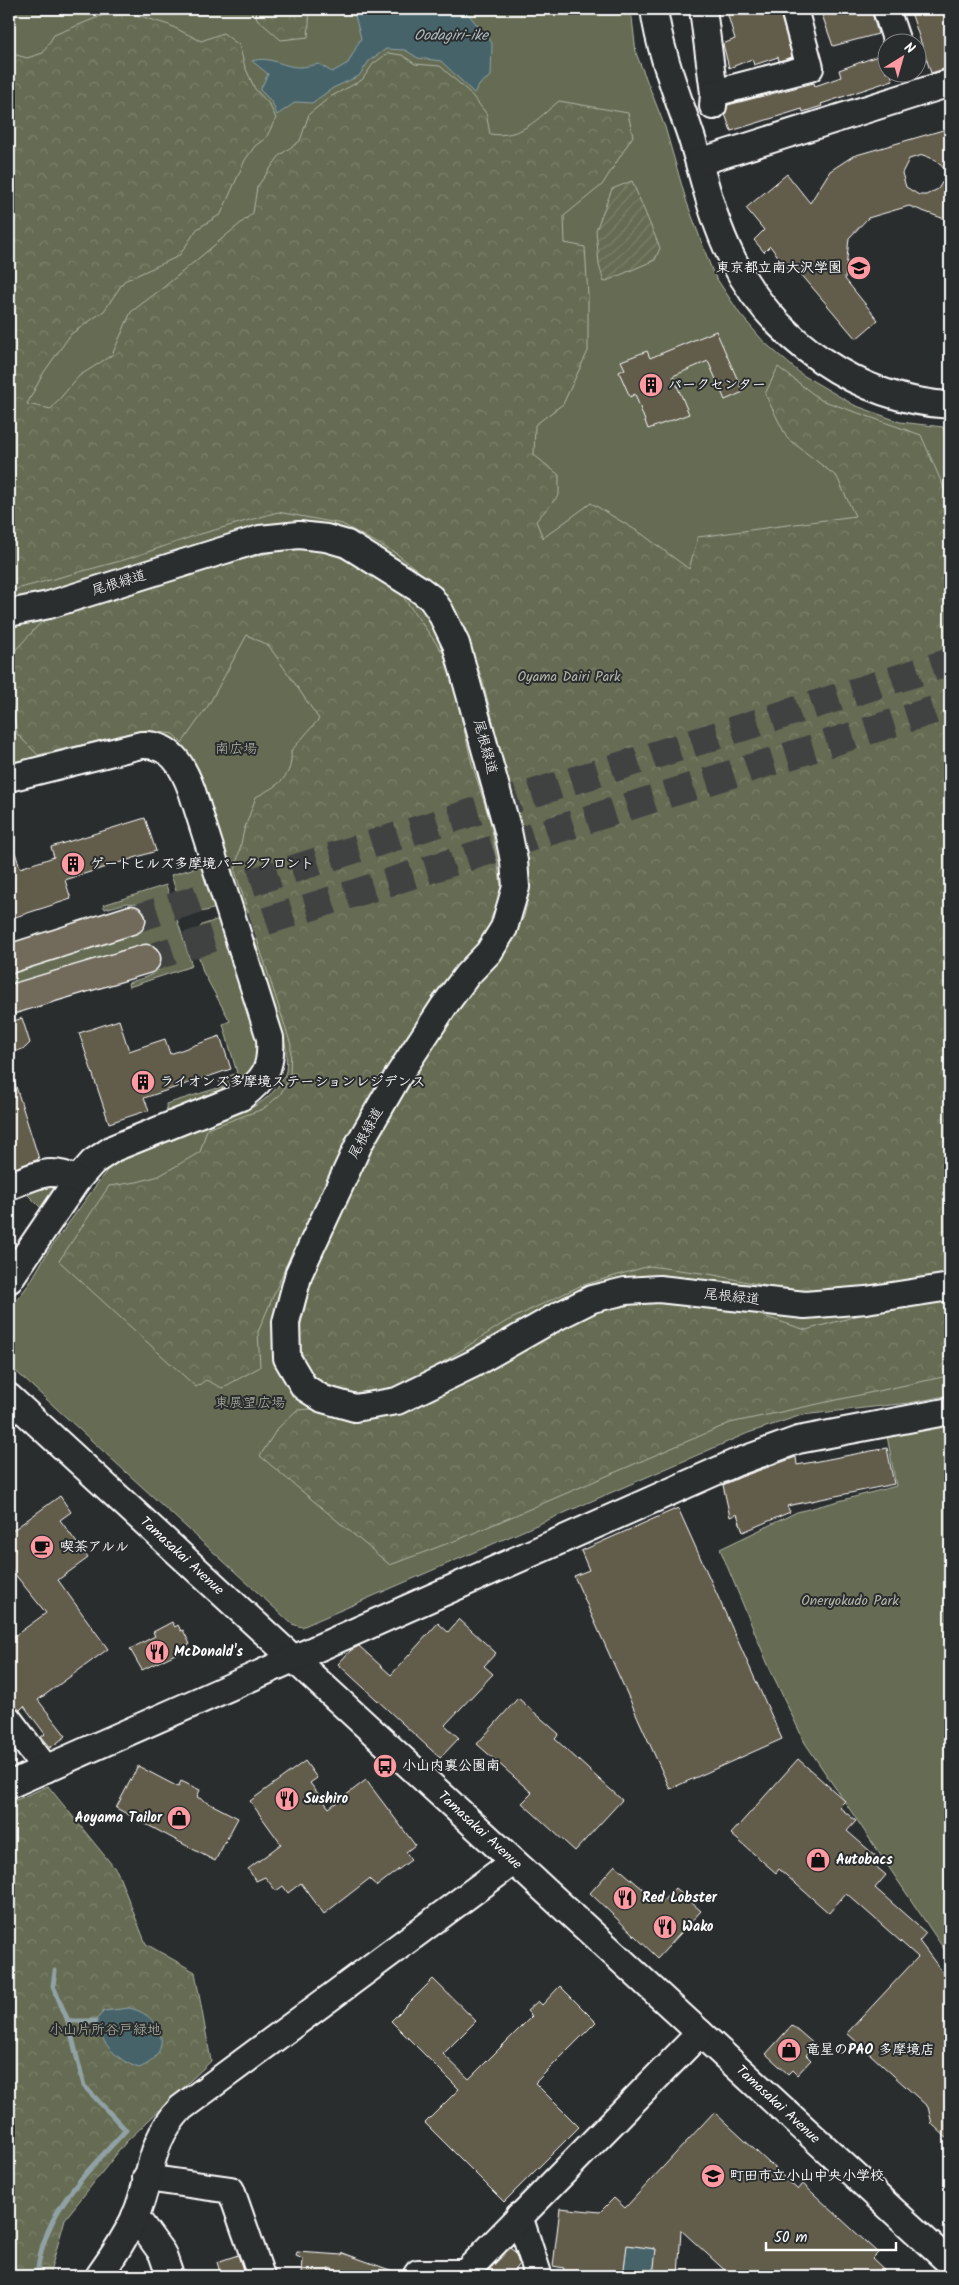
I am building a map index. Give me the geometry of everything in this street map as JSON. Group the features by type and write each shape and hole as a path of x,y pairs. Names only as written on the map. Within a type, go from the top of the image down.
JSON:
{"main road":[{"path":"9,959 131,920"},
{"path":"9,1000 146,959"}],"street":[{"path":"654,9 662,44 723,238 732,258 753,294 785,330 822,361 864,384 907,399 929,404 950,405"},
{"path":"703,9 714,100 810,68 794,9"},
{"path":"886,9 894,32"},
{"path":"699,162 910,83 950,83"},
{"name":"尾根緑道","path":"9,613 49,605 260,539 299,535 326,538 347,544 419,589 431,598 440,611 456,644 508,831 514,861 516,888 504,928 489,952 467,975 444,1006 398,1076 360,1142 299,1273 286,1322 287,1358 304,1387 324,1399 355,1408 397,1401 473,1364 554,1318 592,1299 625,1291 659,1289 805,1306 866,1300 950,1287"},
{"path":"9,778 141,745 160,748 176,757 186,774 192,791 270,1038 272,1055 268,1070 257,1085 241,1097 114,1148 93,1162 77,1180 9,1280"},
{"path":"9,1186 54,1172 65,1174 77,1180"},
{"name":"Tamasakai Avenue","path":"9,1397 950,2263"},
{"path":"9,1785 735,1463 798,1440 950,1411"},
{"path":"9,1720 46,1769"},
{"path":"99,2276 112,2258 135,2216 160,2136 181,2108 513,1862"},
{"path":"416,2276 418,2273 465,2273 700,2034"},
{"path":"146,2178 231,2190 262,2276"},
{"path":"135,2216 162,2254 170,2276"},
{"path":"519,2216 538,2274 535,2276"}],"green space":[{"name":"Oyama Dairi Park","path":"9,9 631,9 636,53 665,127 686,200 713,273 740,314 764,342 801,374 854,405 900,422 943,427 950,452 950,1395 909,1403 802,1415 748,1433 302,1627 292,1624 9,1365 9,1310 29,1284 49,1250 110,1166 127,1150 253,1107 263,1101 284,1077 286,1071 286,1047 204,790 178,747 9,768"},
{"path":"118,9 169,25 201,41 223,33 239,45 245,67 255,89 269,104 276,118 266,138 255,146 245,160 221,214 197,229 179,256 124,281 104,311 71,334 44,372 27,404 51,409 79,376 112,355 131,312 253,213 257,187 280,155 300,141 309,114 330,97 362,80 373,64 388,53 402,55 415,64 440,66 470,93 486,113 490,134 501,135 520,131 536,121 559,101 628,113 633,136 602,185 564,216 565,243 585,247 588,296 588,351 563,404 535,425 534,455 559,475 559,495 536,521 543,538 591,503 642,534 689,569 698,537 855,516 837,477 787,438 765,394 778,367 821,400 921,435 950,502 950,1277 881,1287 806,1294 709,1274 649,1266 580,1286 505,1322 426,1373 389,1390 350,1393 321,1382 307,1367 297,1340 311,1282 350,1187 436,1028 495,962 524,917 531,883 527,854 484,686 466,630 441,589 397,554 342,524 278,512 197,535 124,560 9,591 9,53 27,58 43,53 54,35"},
{"path":"255,9 310,9 308,37 281,40 257,19"},
{"path":"632,181 660,248 655,260 604,282 599,265 596,230 612,189"},
{"path":"292,547 334,554 396,587 448,660 472,764 491,824 503,897 484,942 426,1010 380,1086 291,1254 258,1332 260,1367 222,1388 206,1380 196,1387 59,1261 109,1186 137,1182 159,1176 200,1152 207,1129 263,1109 280,1095 290,1077 291,1045 235,871 244,830 256,797 271,789 287,774 291,760 291,751 319,719 269,646 247,635 208,706 182,743 173,734 146,730 38,755 17,734 10,691 10,656 44,619 157,582"},
{"path":"202,866 216,908 195,912 189,911 180,902 171,875"},
{"path":"166,885 192,966 129,987 128,983 155,972 166,959 163,951 152,947 141,947 119,951 120,956 9,988 9,969 134,931 148,921 151,915 151,911 146,905 127,903 105,909 103,905"},
{"path":"219,919 263,1040 257,1075 167,1117 166,1104 221,1087 219,1080 237,1073 223,1024 230,1021 203,972 193,936 202,925"},
{"path":"57,1181 61,1187 45,1212 22,1189"},
{"path":"950,1297 950,1373 943,1377 730,1423 462,1538 390,1565 260,1456 277,1429 297,1410 324,1408 342,1416 586,1314 645,1302 738,1308 806,1330 878,1310"},
{"name":"Oneryokudo Park","path":"950,1417 950,1958 805,1743 769,1667 720,1549 797,1512 896,1486 886,1430"},
{"name":"小山片所谷戸緑地","path":"48,1786 117,1871 146,1944 195,1972 211,2061 126,2142 65,2219 49,2276 16,2271 9,2267 9,1803"}],"water":[{"name":"Oodagiri-ike","path":"333,9 464,9 492,43 491,76 481,83 474,93 441,61 418,58 405,50 386,49 369,61 359,76 333,88 312,103 296,102 277,115 272,102 260,90 268,74 252,61 265,59 299,67 319,64 332,72 348,63 361,38 355,16"},
{"path":"129,2008 141,2012 150,2018 157,2026 161,2035 161,2045 158,2054 150,2062 139,2068 123,2061 111,2050 102,2037 95,2021 104,2011"},
{"path":"627,2245 656,2249 653,2276 623,2276"}],"building":[{"path":"726,9 779,9 792,57 779,61 778,57 754,65 752,59 729,68 723,44 735,39"},
{"path":"820,9 871,9 877,32 876,35 833,46"},
{"path":"910,9 950,9 950,67 931,73 926,58 926,32 918,32"},
{"path":"876,57 876,82 887,82 803,112 802,109 731,131 725,114 728,105 814,83 815,86 841,77 839,70"},
{"path":"950,128 950,221 909,206 868,218 849,238 845,279 878,320 856,339 795,267 790,272 770,246 764,252 754,240 764,230 746,208 787,174 810,203 830,171 853,156","holes":["923,155 936,160 948,173 938,189 926,195 919,195 906,187 902,173 909,159"]},
{"name":"パークセンター","path":"716,331 743,392 725,400 708,361 673,376 689,414 648,429 635,394 630,397 619,372 625,369 621,361 647,351 650,358"},
{"name":"ゲートヒルズ多摩境パークフロント","path":"145,818 156,851 65,880 71,899 9,919 9,843 12,843 20,868 54,857 51,847"},
{"path":"22,1018 30,1043 25,1048 9,1054 9,1023"},
{"name":"ライオンズ多摩境ステーションレジデンス","path":"119,1020 129,1051 165,1039 170,1054 220,1036 231,1069 144,1098 149,1110 109,1123 79,1033"},
{"path":"12,1074 39,1159 9,1170 9,1075"},
{"path":"887,1448 894,1484 787,1506 790,1512 743,1532 737,1514 730,1517 723,1485 741,1477 796,1457 797,1465"},
{"path":"60,1496 71,1512 60,1520 88,1558 58,1580 108,1649 38,1700 66,1736 50,1748 41,1737 45,1734 24,1706 20,1710 9,1705 9,1640 46,1613 9,1567 9,1533"},
{"path":"678,1508 782,1739 670,1789 574,1576 589,1570 581,1551"},
{"path":"459,1619 496,1653 484,1666 493,1674 445,1725 459,1738 440,1758 338,1664 351,1650 359,1646 391,1675 438,1623 448,1632"},
{"path":"172,1622 175,1627 178,1625 181,1631 183,1630 190,1644 184,1647 186,1649 142,1670 130,1649 155,1636 153,1632"},
{"path":"518,1698 559,1734 555,1739 622,1800 575,1851 522,1803 532,1793 477,1744"},
{"path":"798,1759 845,1801 839,1807 856,1821 847,1831 878,1858 873,1864 886,1875 875,1888 926,1933 919,1941 950,1982 950,2141 932,2124 928,2107 847,2033 918,1957 846,1893 829,1913 779,1869 776,1873 731,1834"},
{"path":"305,1761 317,1778 310,1783 329,1808 366,1780 415,1845 406,1852 411,1860 377,1886 369,1879 324,1914 301,1883 288,1893 283,1886 276,1891 265,1877 256,1881 248,1869 281,1844 250,1801"},
{"path":"138,1766 178,1787 181,1781 200,1790 197,1797 238,1818 215,1861 116,1808"},
{"path":"615,1865 660,1904 675,1888 701,1911 658,1958 590,1893"},
{"path":"433,1979 476,2021 443,2054 469,2079 532,2016 527,2011 538,2001 542,2005 560,1986 596,2022 535,2083 579,2127 504,2202 425,2123 459,2089 391,2021"},
{"path":"792,2025 815,2045 806,2055 811,2060 797,2075 792,2070 788,2074 766,2054"},
{"name":"町田市立小山中央小学校","path":"714,2112 798,2190 803,2184 878,2253 872,2259 890,2276 731,2276 681,2230 678,2276 653,2276 656,2249 627,2245 623,2276 563,2276 564,2268 553,2266 560,2208 600,2212 614,2198 625,2208"},
{"path":"510,2248 515,2252 519,2264 510,2276 483,2276"},
{"path":"297,2252 342,2255 343,2253 401,2274 401,2276 353,2276 329,2268 329,2276 302,2276 303,2259 296,2256"},
{"path":"238,2255 245,2276 221,2276 217,2262"}],"waterway":[{"path":"55,1971 53,1986 68,2021"},
{"path":"37,2276 41,2253 57,2213 81,2179 126,2130 84,2086 68,2021 95,2021"},
{"path":"9,2273 16,2276"}],"tunnel":[{"path":"131,920 950,662"},
{"path":"146,959 950,705"}],"place":[{"name":"東京都立南大沢学園","path":"859,268"},
{"name":"パークセンター","path":"651,385"},
{"name":"ゲートヒルズ多摩境パークフロント","path":"73,864"},
{"name":"ライオンズ多摩境ステーションレジデンス","path":"143,1082"},
{"name":"喫茶アルル","path":"42,1547"},
{"name":"McDonald's","path":"157,1652"},
{"name":"小山内裏公園南","path":"385,1766"},
{"name":"Sushiro","path":"287,1799"},
{"name":"Aoyama Tailor","path":"179,1818"},
{"name":"Autobacs","path":"818,1860"},
{"name":"Red Lobster","path":"625,1898"},
{"name":"Wako","path":"665,1927"},
{"name":"竜星のPAO 多摩境店","path":"789,2050"},
{"name":"町田市立小山中央小学校","path":"713,2176"}],"park label":[{"name":"南広場","path":"236,749"},
{"name":"東展望広場","path":"250,1403"}]}
